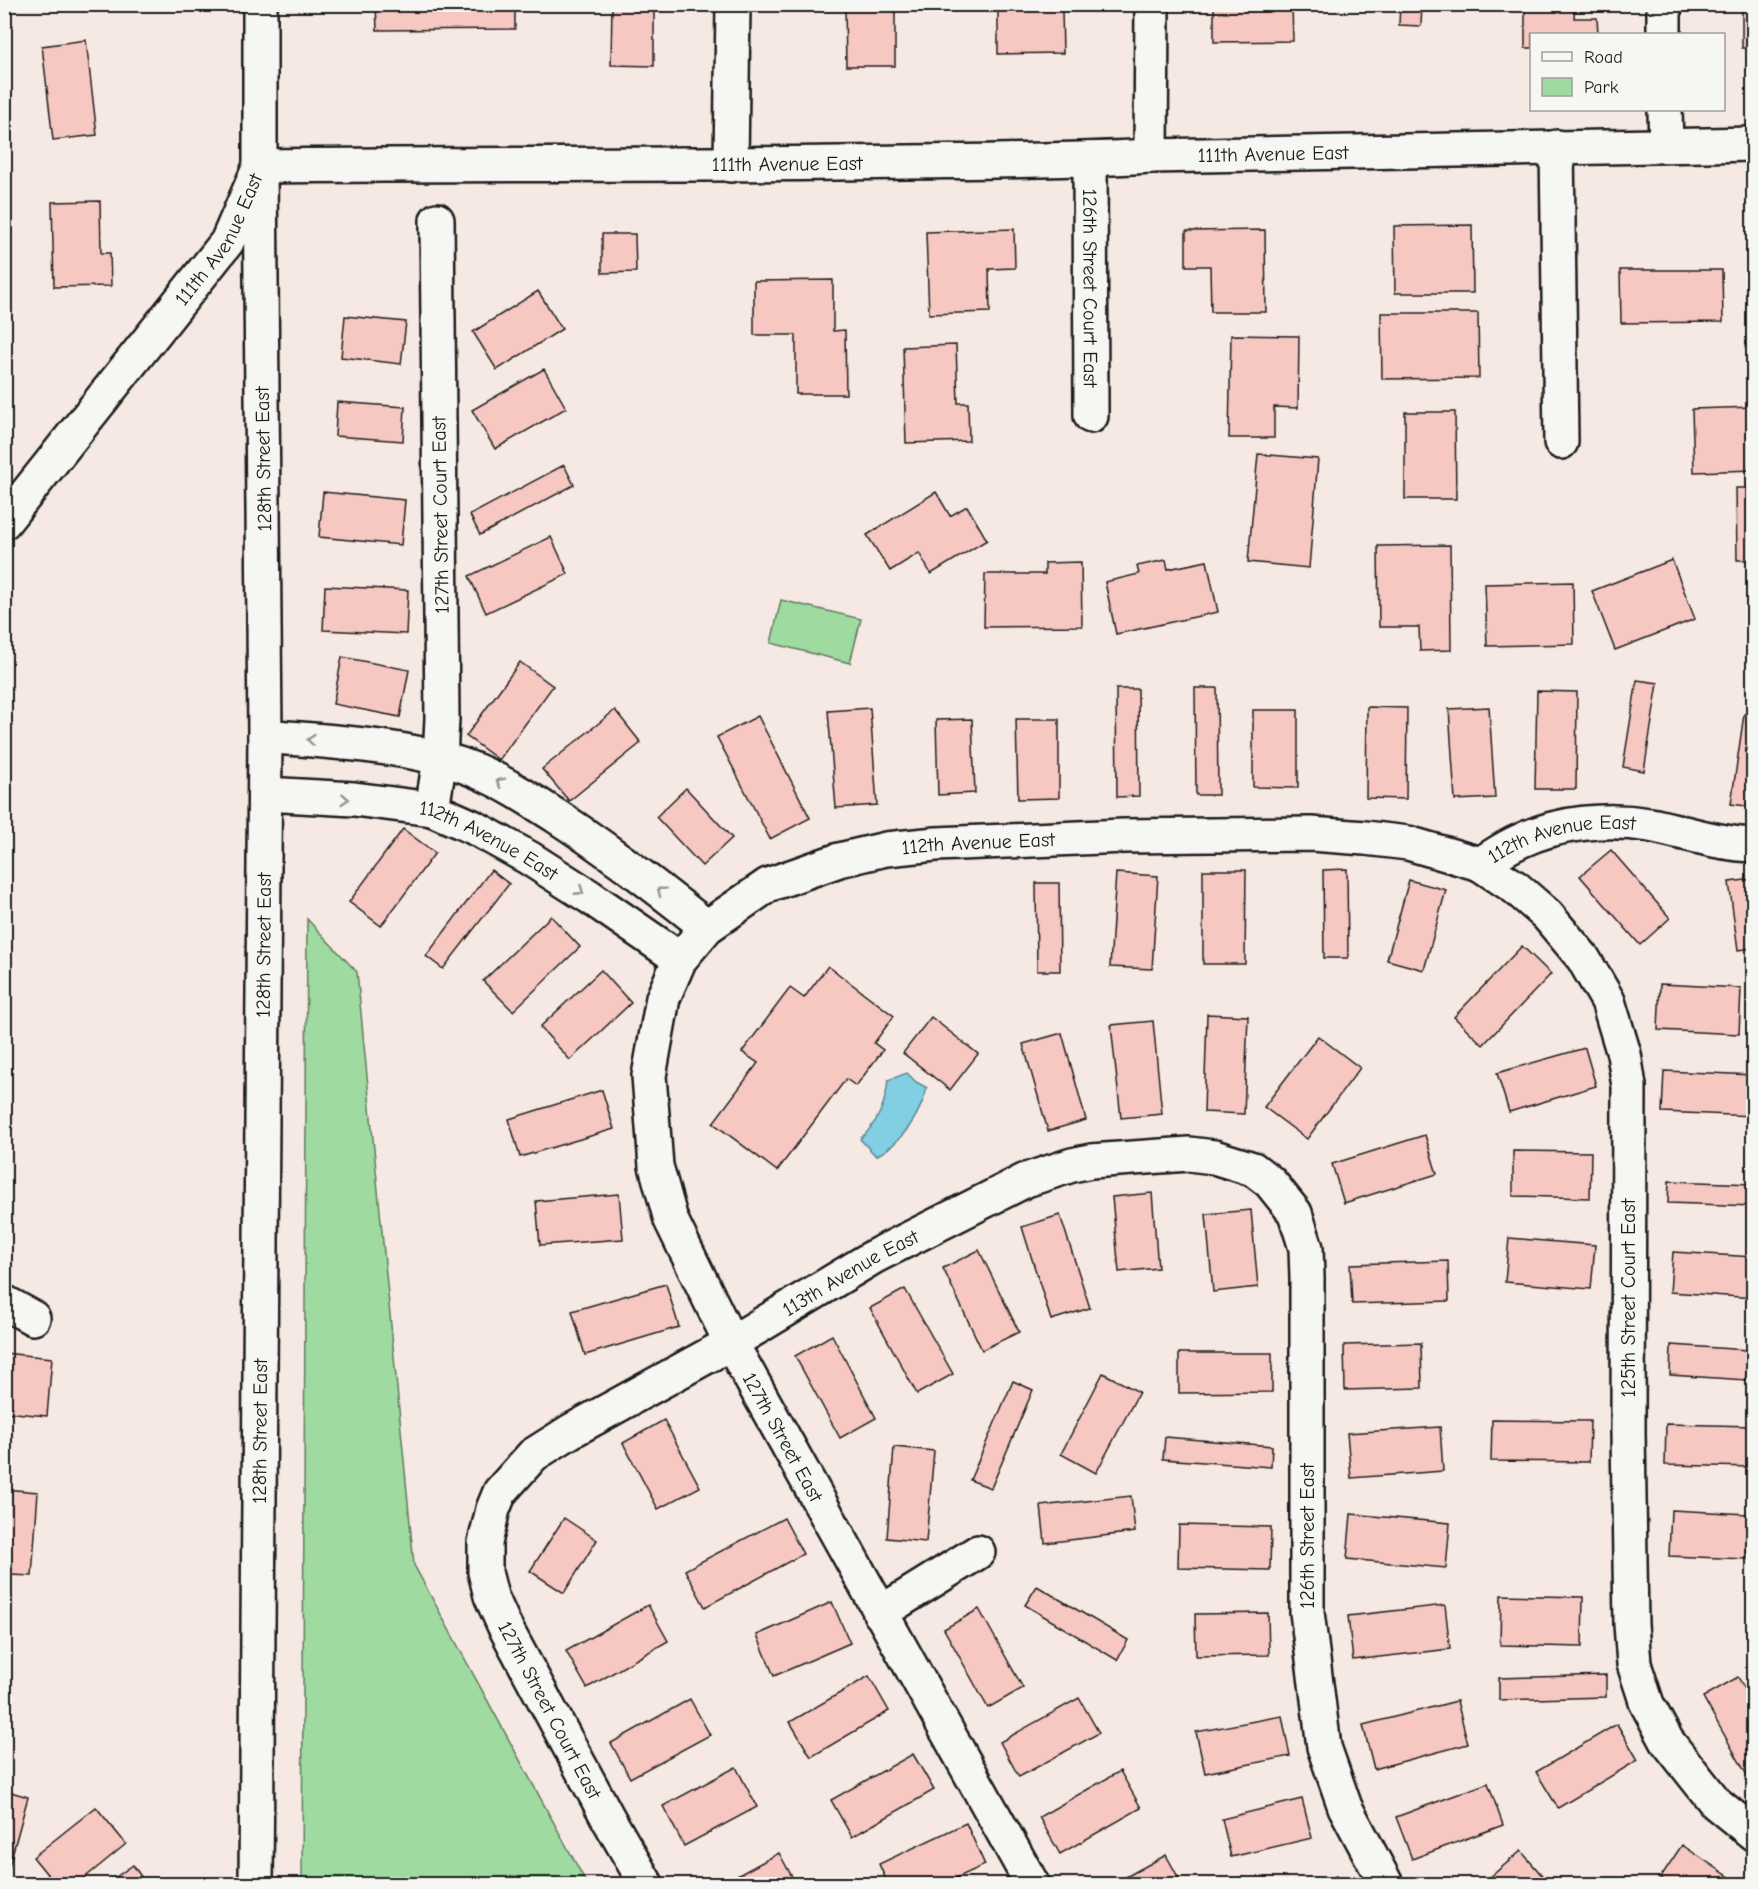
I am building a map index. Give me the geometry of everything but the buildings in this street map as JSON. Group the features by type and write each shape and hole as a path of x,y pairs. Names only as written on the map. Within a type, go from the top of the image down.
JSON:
{"street":[{"name":"128th Street East","path":"256,1884 265,794 260,4"},
{"path":"731,165 733,4"},
{"path":"1151,156 1152,4"},
{"path":"1664,4 1664,33"},
{"path":"1665,111 1666,145"},
{"name":"111th Avenue East","path":"4,522 227,242 260,166 439,163 731,165 1754,144"},
{"path":"1557,147 1561,442"},
{"name":"126th Street Court East","path":"1090,159 1091,416"},
{"name":"127th Street Court East","path":"432,809 440,759 442,718 437,220"},
{"path":"265,736 339,742 403,751 476,770 519,792 590,838 707,927"},
{"name":"112th Avenue East","path":"265,794 354,799 432,809 476,828 529,858 680,959 707,927 768,885 839,860 886,849 936,844 1124,837 1311,834 1408,843 1480,864 1519,841 1547,830 1581,824 1620,822 1640,824 1736,845 1754,845"},
{"name":"125th Street Court East","path":"1480,864 1516,888 1547,915 1583,958 1608,1001 1624,1054 1629,1086 1628,1432 1634,1664 1647,1704 1662,1732 1690,1772 1716,1803 1754,1834"},
{"name":"127th Street East","path":"680,959 663,998 649,1076 656,1166 671,1220 731,1343 1032,1884"},
{"name":"113th Avenue East","path":"490,1526 493,1509 500,1492 533,1455 731,1343 875,1256 1026,1180 1091,1161 1188,1154 1214,1156 1253,1169 1270,1182"},
{"name":"126th Street East","path":"1270,1182 1295,1214 1305,1248 1307,1278 1307,1612 1324,1747 1345,1807 1386,1884"},
{"path":"4,1302 33,1318"},
{"name":"127th Street Court East","path":"490,1526 485,1543 485,1572 491,1596 504,1625 646,1884"},
{"path":"880,1613 978,1552"}],"green space":[{"path":"781,600 861,619 850,663 771,643"},
{"path":"307,919 357,972 414,1565 587,1884 302,1884"}],"water":[{"path":"907,1073 927,1088 924,1098 915,1118 902,1136 876,1156 860,1139 872,1126 880,1112 888,1080"}]}
